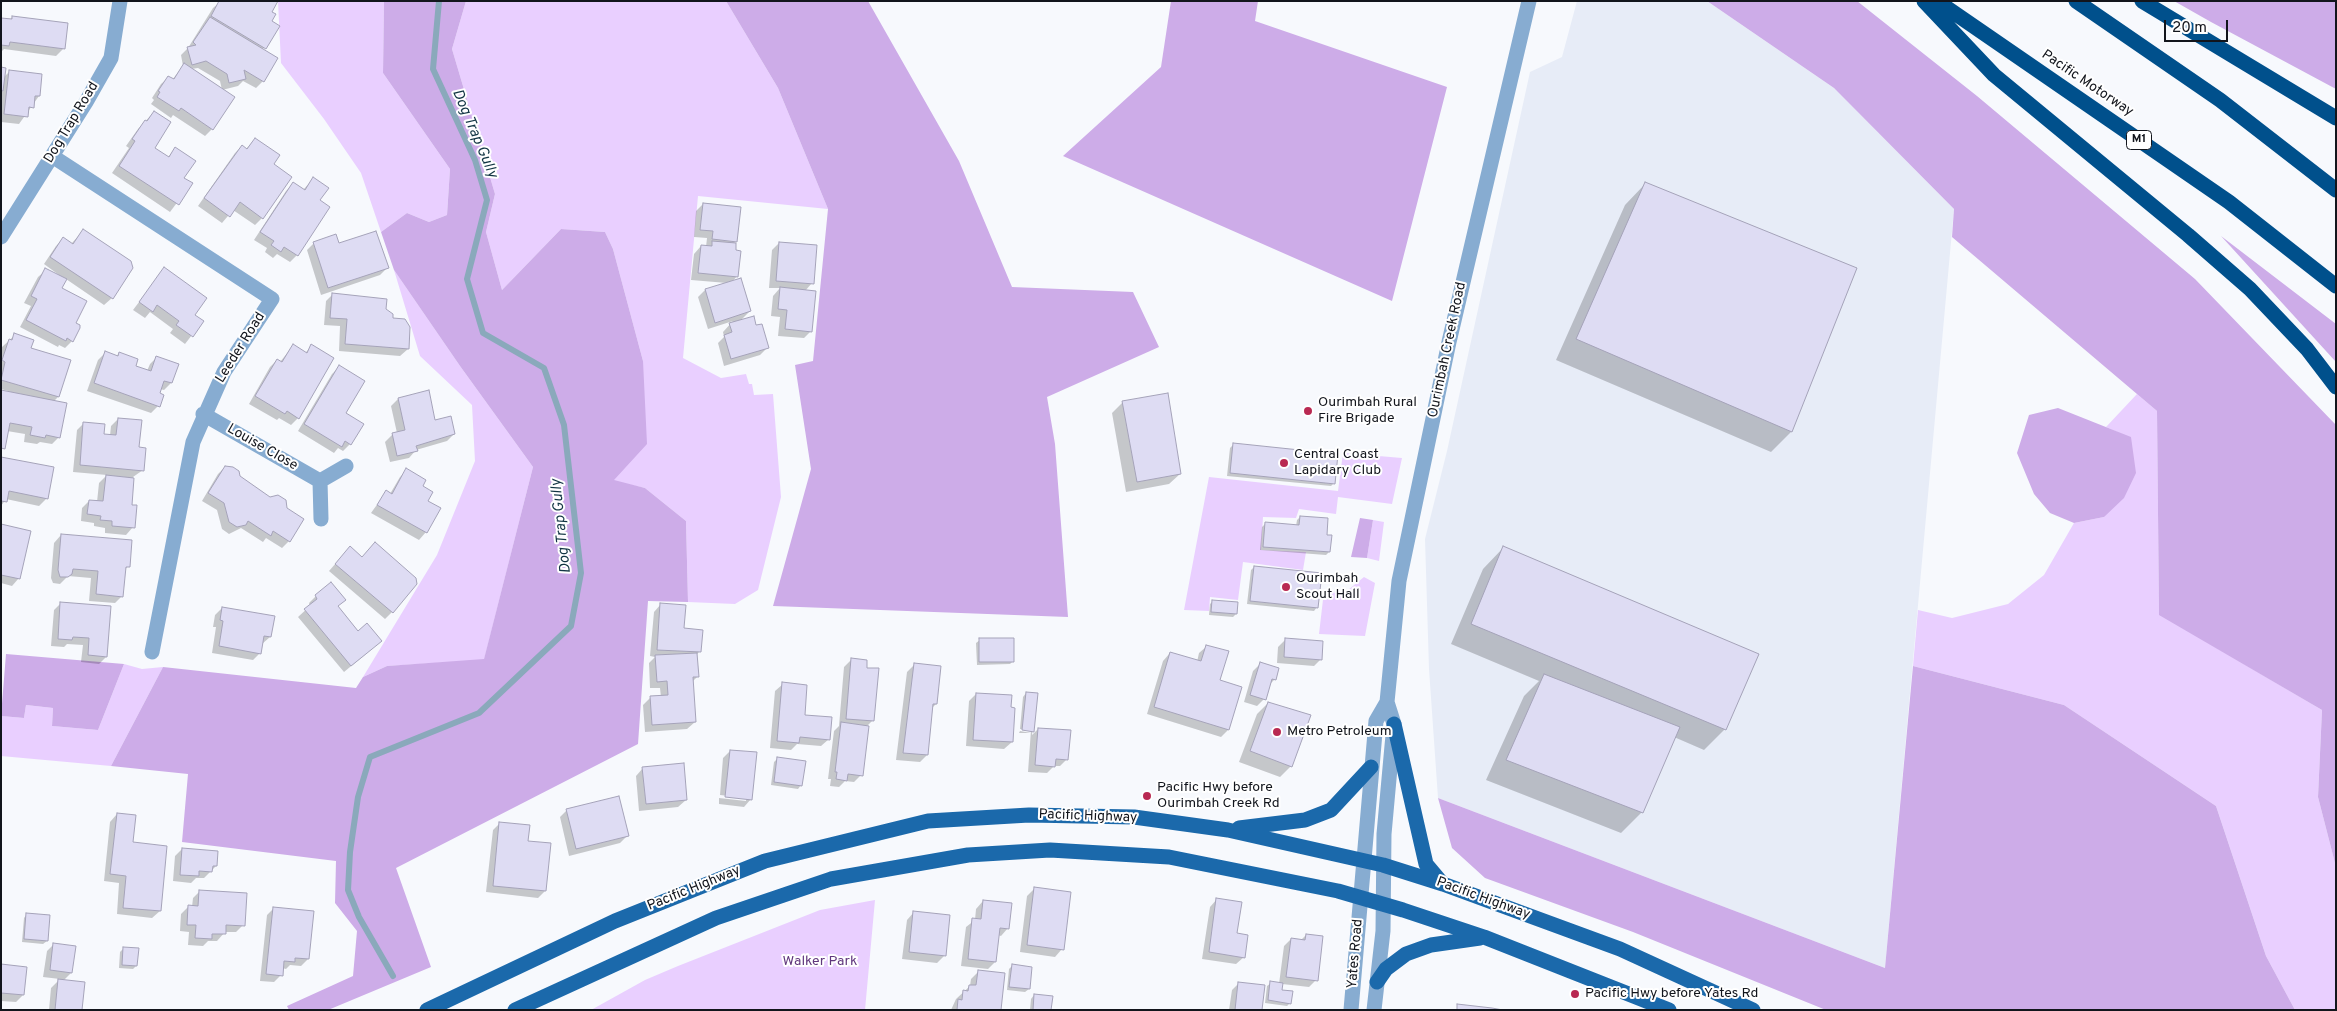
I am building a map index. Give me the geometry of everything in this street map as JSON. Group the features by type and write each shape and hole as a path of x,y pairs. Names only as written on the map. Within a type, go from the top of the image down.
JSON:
{"highway":[{"path":"1924,1 1994,75 2188,235 2250,289 2307,349 2336,387"},
{"name":"Pacific Motorway","path":"1937,1 2229,202 2336,286"},
{"path":"2076,1 2220,100 2336,190"},
{"path":"2142,1 2336,118"}],"main road":[{"path":"1394,724 1426,864 1443,884"},
{"path":"1228,830 1305,820 1331,810 1371,767"},
{"name":"Pacific Highway","path":"427,1010 615,921 765,861 928,821 1029,815 1134,817 1228,830 1384,865 1443,884 1620,949 1753,1010"},
{"path":"514,1010 716,918 831,879 968,855 1050,850 1169,857 1382,903 1484,937 1669,1010"},
{"path":"1377,982 1386,968 1406,954 1431,945 1484,937"}],"street":[{"name":"Dog Trap Road","path":"1,236 111,58 120,1"},
{"name":"Ourimbah Creek Road","path":"1382,903 1394,724 1387,702 1400,581 1449,342 1529,1"},
{"name":"Leeder Road","path":"52,156 272,299 224,372 193,442 152,652"},
{"name":"Louise Close","path":"204,414 320,481"},
{"path":"322,519 320,481 346,466"},
{"name":"Ourimbah Creek Road","path":"1361,898 1376,721 1387,702"},
{"name":"Yates Road","path":"1351,1010 1361,898"},
{"name":"Yates Road","path":"1374,1010 1383,931 1382,903"}],"shaded area":[{"path":"384,1 466,1 452,49 495,194 486,232 502,290 561,229 605,232 613,249 643,361 647,444 614,480 645,488 686,521 688,602 648,601 638,744 396,868 431,967 328,1010 289,1010 287,1006 353,976 357,931 335,903 336,861 182,842 188,774 111,766 163,667 356,688 363,677 387,666 484,659 533,467 394,270 381,232 407,213 429,222 447,215 450,169 383,73"},
{"path":"726,1 868,1 959,161 1012,287 1133,292 1159,347 1047,397 1055,444 1068,617 773,606 811,469 795,365 813,361 828,209 778,88"},
{"path":"1171,1 1258,1 1255,21 1447,87 1392,301 1063,156 1161,67"},
{"path":"1577,1 1707,1 1834,88 1954,209 1885,968 1438,798 1429,669 1425,539 1447,451 1530,72 1562,57"},
{"path":"1707,1 1857,1 1977,96 2195,279 2336,425 2336,867 2318,797 2322,710 2159,615 2157,411 1952,237 1954,209 1834,88"},
{"path":"2174,1 2336,1 2336,89 2211,22"},
{"path":"2221,236 2336,324 2336,362"},
{"path":"2058,408 2131,437 2136,473 2124,498 2104,517 2074,523 2050,513 2034,494 2017,453 2029,415"},
{"path":"1360,518 1373,520 1367,558 1351,557"},
{"path":"6,654 124,664 98,730 52,726 53,708 26,705 24,718 1,716"},
{"path":"1913,666 2064,705 2216,806 2266,956 2295,1010 1826,1010 1633,932 1485,878 1452,848 1438,798 1885,968"}],"green space":[{"path":"278,1 384,1 383,73 450,169 447,215 429,222 407,213 381,232 361,173 324,119 281,63"},
{"path":"466,1 726,1 778,88 828,209 698,196 683,358 721,378 746,374 749,384 752,384 754,395 773,394 781,497 758,590 735,604 688,602 686,521 645,488 613,481 643,361 613,249 605,232 561,229 502,290 486,232 495,194 452,49"},
{"path":"394,270 533,467 484,660 387,666 363,677 437,555 475,461 472,405 420,356"},
{"path":"2137,394 2157,411 2159,614 2322,710 2318,797 2336,867 2336,1010 2295,1010 2266,956 2216,806 2064,705 1913,666 1918,610 1952,618 2008,604 2044,575 2074,523 2104,517 2131,438 2106,427"},
{"path":"1343,453 1402,458 1392,504 1338,497 1336,514 1299,509 1296,518 1263,517 1261,550 1306,552 1303,570 1243,562 1238,600 1210,597 1209,611 1184,610 1209,477 1338,491"},
{"path":"1373,520 1384,522 1379,561 1367,558"},
{"path":"1364,577 1375,583 1365,636 1319,634 1324,591 1343,594"},
{"path":"124,664 142,669 163,667 111,766 1,756 1,716 24,718 26,705 53,708 52,726 98,730"},
{"name":"Walker Park","path":"875,900 865,1010 591,1010 645,980 820,910"}],"building":[{"path":"219,1 278,1 272,12 276,14 272,21 280,26 266,49 211,16"},
{"path":"12,16 68,23 65,49 10,42 9,46 1,45 1,18 12,19"},
{"path":"210,17 278,58 264,82 244,70 246,79 229,83 227,74 206,61 192,65 187,47 196,45 193,42"},
{"path":"184,63 235,97 213,130 181,108 179,111 157,97 160,92 158,91 168,76 174,79"},
{"path":"1,67 6,68 3,91 1,90"},
{"path":"9,70 42,74 40,96 35,96 34,108 29,107 28,117 4,114"},
{"path":"154,111 171,122 155,148 169,157 175,147 196,161 184,178 193,183 179,205 119,166 135,141 132,139 145,120 147,121"},
{"path":"255,138 280,155 274,164 292,177 263,219 240,202 230,217 204,198 242,145 247,149"},
{"path":"313,177 329,188 320,200 330,207 298,256 284,247 281,252 271,245 274,241 260,232 293,182 305,190"},
{"path":"1645,182 1857,268 1792,432 1576,339"},
{"path":"703,203 741,207 737,242 712,239 713,231 700,230"},
{"path":"83,229 131,261 133,268 113,299 50,257 63,237 73,244"},
{"path":"376,231 389,268 328,288 313,242 336,234 339,243"},
{"path":"712,241 736,243 736,250 741,251 738,277 698,273 701,245 712,246"},
{"path":"779,242 817,245 814,284 776,281"},
{"path":"164,267 207,298 195,315 204,321 193,337 176,325 179,321 157,305 153,312 139,302"},
{"path":"45,268 67,279 62,288 87,301 76,323 80,325 80,328 73,342 67,338 66,341 26,320 37,299 31,296"},
{"path":"741,278 751,311 715,323 705,289"},
{"path":"780,287 816,291 812,332 785,329 787,310 778,309"},
{"path":"332,293 387,299 386,309 393,314 393,318 405,319 410,327 409,349 345,344 347,319 330,318"},
{"path":"754,316 756,325 762,324 769,348 731,359 724,335 732,332 729,323"},
{"path":"14,333 34,340 31,348 71,360 59,397 1,380 5,362 2,360 9,339 12,340"},
{"path":"293,344 307,353 311,344 334,358 299,419 287,411 285,414 255,396 277,359 282,362"},
{"path":"105,351 118,356 119,352 138,359 136,366 151,371 156,356 179,364 172,383 164,381 160,393 164,395 160,407 94,383"},
{"path":"339,365 365,381 346,413 364,424 351,445 345,441 342,447 304,424"},
{"path":"1,390 67,403 60,438 46,435 45,438 30,435 32,427 10,423 5,449 1,448"},
{"path":"429,390 435,420 451,416 455,434 416,446 418,451 397,456 392,433 405,430 398,398"},
{"path":"1168,393 1181,474 1137,482 1122,401"},
{"path":"118,418 142,420 139,447 146,448 144,471 80,465 83,422 105,424 104,434 116,435"},
{"name":"Central Coast Lapidary Club","path":"1233,443 1338,454 1335,484 1230,473"},
{"path":"1,457 54,467 48,499 9,491 7,502 1,501"},
{"path":"225,466 233,467 239,471 240,476 270,497 278,495 286,500 287,508 304,519 290,542 273,531 271,536 248,521 246,525 237,527 229,522 224,503 208,493"},
{"path":"406,468 426,480 423,486 433,492 428,501 441,508 427,533 377,505 386,490 392,494"},
{"path":"106,475 134,478 132,505 137,505 135,528 112,526 112,521 100,520 101,516 87,514 89,500 103,501"},
{"path":"1300,516 1328,518 1327,535 1332,535 1330,552 1263,547 1265,522 1299,525"},
{"path":"1,524 31,531 20,579 1,575"},
{"path":"61,534 132,540 130,567 126,567 123,597 96,594 98,571 73,569 72,574 68,577 60,577 58,570"},
{"path":"375,542 416,578 417,584 393,613 335,564 350,546 362,557"},
{"path":"1503,546 1759,654 1726,730 1471,624"},
{"name":"Ourimbah Scout Hall","path":"1254,566 1322,573 1318,608 1250,601"},
{"path":"331,582 346,600 338,606 358,631 367,623 382,641 351,666 304,609 317,599 315,595"},
{"path":"1212,600 1238,602 1237,614 1211,612"},
{"path":"60,602 111,606 107,657 88,655 89,638 73,637 72,640 58,639"},
{"path":"660,603 686,605 684,628 703,630 701,652 657,650"},
{"path":"222,607 275,616 271,637 264,636 261,654 219,646 223,621 220,620"},
{"path":"979,638 1014,638 1014,662 979,662"},
{"path":"1285,638 1323,641 1322,660 1284,657"},
{"path":"1206,645 1229,651 1220,680 1242,687 1229,730 1154,707 1170,652 1201,661"},
{"path":"697,653 699,677 693,677 696,722 652,725 650,696 668,695 667,681 657,682 655,655"},
{"path":"851,658 867,660 867,668 879,668 874,721 846,719"},
{"path":"1260,662 1279,668 1276,680 1272,679 1266,700 1250,695"},
{"path":"914,663 941,666 937,704 933,704 928,755 903,753"},
{"path":"1544,674 1680,727 1643,813 1506,760"},
{"path":"782,682 807,685 805,715 832,717 830,740 800,737 799,743 777,741"},
{"path":"1026,692 1038,693 1034,732 1022,730"},
{"path":"976,693 1012,695 1011,707 1015,708 1013,742 973,740"},
{"path":"1268,702 1311,715 1292,767 1250,751"},
{"path":"841,722 869,726 863,776 848,774 847,781 836,779 837,772 835,772"},
{"path":"1038,728 1071,730 1068,760 1056,759 1055,767 1035,765"},
{"path":"730,750 757,752 752,800 725,797"},
{"path":"777,757 806,761 802,786 774,782"},
{"path":"684,763 687,800 646,804 642,767"},
{"path":"619,796 629,836 576,849 566,809"},
{"path":"117,813 136,815 133,842 167,846 161,911 123,908 126,876 110,874"},
{"path":"499,822 530,825 528,841 551,843 546,891 493,886"},
{"path":"182,848 218,851 217,866 213,866 212,872 199,871 199,876 180,875"},
{"path":"1034,887 1071,892 1064,950 1027,945"},
{"path":"199,890 247,893 245,926 226,925 226,934 212,934 212,939 195,938 196,925 187,925 188,905 198,906"},
{"path":"1216,898 1242,902 1237,933 1248,935 1245,958 1209,952"},
{"path":"983,900 1012,903 1009,929 1000,928 996,962 968,959 972,918 981,919"},
{"path":"273,907 314,911 309,959 295,958 295,962 284,961 283,976 266,974"},
{"path":"913,911 950,915 946,956 909,952"},
{"path":"26,913 50,915 48,941 24,939"},
{"path":"1306,934 1323,936 1318,981 1286,977 1291,938 1305,940"},
{"path":"53,943 76,946 72,973 50,970"},
{"path":"123,947 139,948 137,966 122,965"},
{"path":"1,964 27,967 24,995 1,993"},
{"path":"1012,964 1032,967 1030,989 1009,987"},
{"path":"978,970 1005,973 1001,1010 957,1010 958,999 962,1000 963,990 968,991 969,985 976,985"},
{"path":"58,979 85,982 82,1010 55,1010"},
{"path":"1270,981 1283,983 1282,990 1293,991 1291,1004 1268,1000"},
{"path":"1238,982 1265,985 1262,1010 1235,1010"},
{"path":"1034,994 1053,996 1051,1010 1033,1010"},
{"path":"1457,1004 1492,1008 1503,1010 1457,1010"}],"waterway":[{"name":"Dog Trap Gully","path":"393,976 359,917 348,890 350,852 358,797 370,757 479,713 571,626 581,573 564,425 544,368 483,333 467,279 487,200 475,160 433,69 439,1"}],"place":[{"name":"Ourimbah Rural Fire Brigade","path":"1308,411"},
{"name":"Central Coast Lapidary Club","path":"1284,463"},
{"name":"Ourimbah Scout Hall","path":"1286,587"},
{"name":"Metro Petroleum","path":"1277,732"},
{"name":"Pacific Hwy before Ourimbah Creek Rd","path":"1147,796"},
{"name":"Pacific Hwy before Yates Rd","path":"1575,994"}]}
